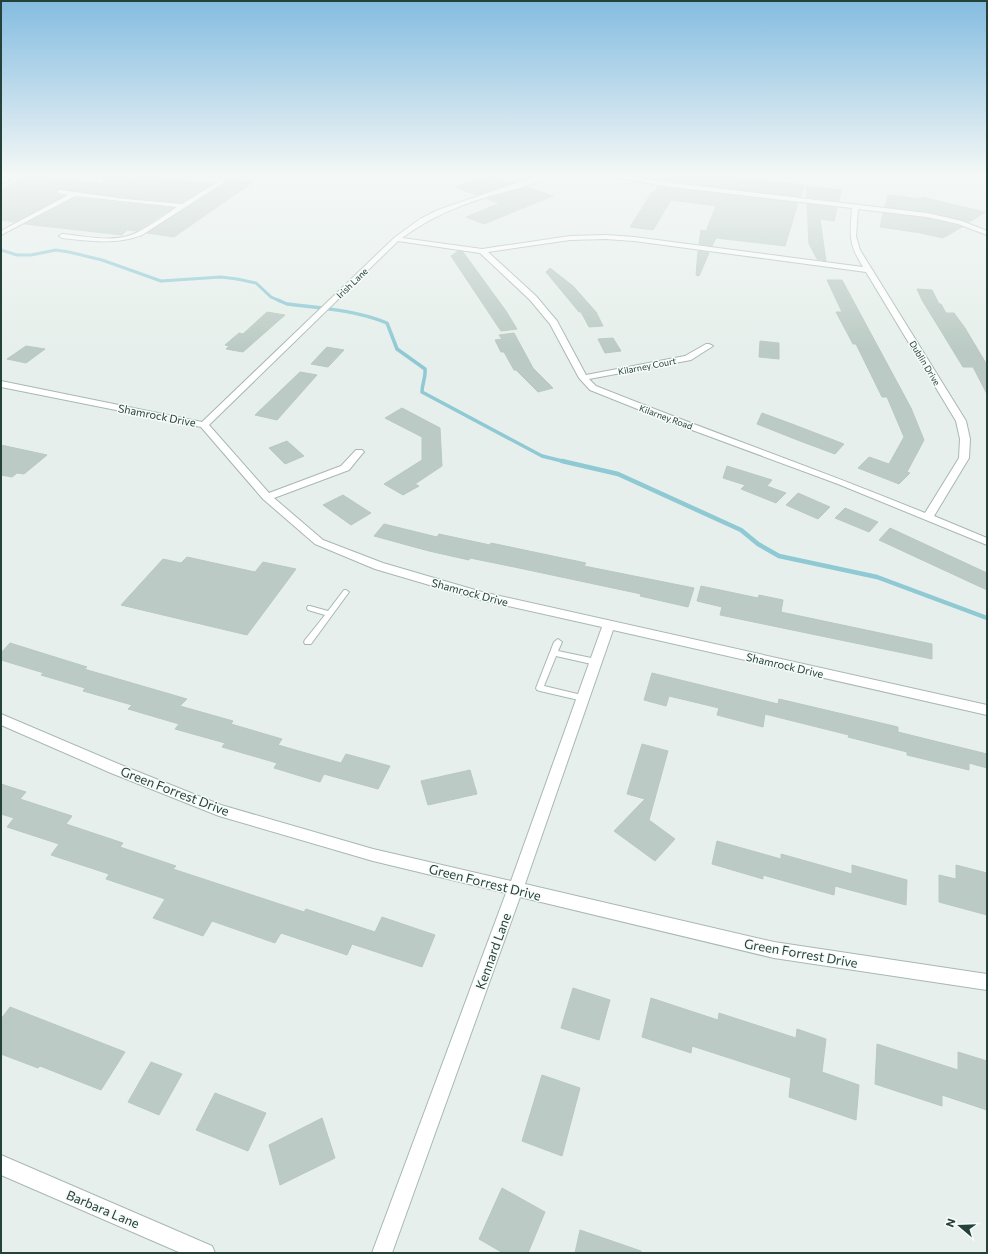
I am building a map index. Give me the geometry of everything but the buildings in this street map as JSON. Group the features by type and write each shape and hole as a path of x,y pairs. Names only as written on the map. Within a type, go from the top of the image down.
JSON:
{"street":[{"path":"2,233 13,234"},
{"path":"62,236 115,240 131,238 140,233"},
{"name":"Irish Lane","path":"204,425 396,240 406,233"},
{"name":"Dublin Drive","path":"854,233 854,244 868,270 961,421 965,439 964,458 927,518"},
{"path":"396,240 482,251 570,238 606,237 641,240 868,270"},
{"name":"Kilarney Road","path":"482,251 533,298 554,323 583,378 593,388 607,395 834,479 987,542"},
{"name":"Kilarney Court","path":"583,378 688,358 709,346"},
{"name":"Shamrock Drive","path":"1,384 204,425 267,497 318,542 379,566 481,596 987,710"},
{"path":"267,497 345,468 360,452"},
{"name":"Kennard Lane","path":"382,1253 515,890 609,624"},
{"name":"Green Forrest Drive","path":"1,719 116,769 219,810 373,855 515,890 774,950 987,982"},
{"name":"Barbara Lane","path":"1,1165 205,1253"}],"lane":[{"path":"308,642 346,592"},
{"path":"310,608 329,614"},
{"path":"558,642 540,688 583,698"},
{"path":"554,653 596,662"}],"waterway":[{"path":"1,250 17,255 31,255 56,250 69,252 102,260 161,281 221,277 237,279 256,283 271,297 280,301"},
{"path":"278,300 287,304 350,312 387,323 397,349 425,369 422,392 542,456 562,461"},
{"path":"562,461 618,474 741,530 758,544 779,556 877,577 987,618"},
{"path":"562,461 566,462"}]}
